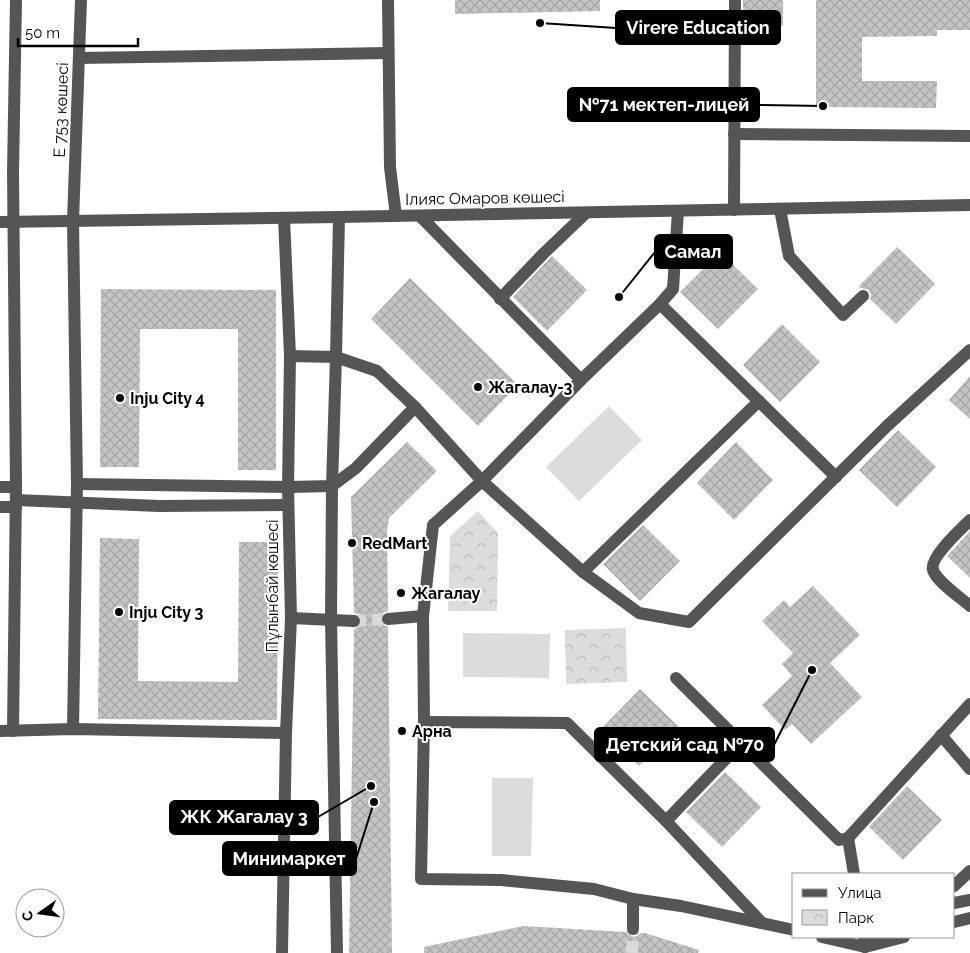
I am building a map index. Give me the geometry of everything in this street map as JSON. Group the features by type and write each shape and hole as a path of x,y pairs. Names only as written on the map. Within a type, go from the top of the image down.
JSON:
{"street":[{"path":"14,731 16,0"},
{"name":"Е 753 көшесі","path":"73,729 77,484 73,221 81,0"},
{"path":"388,0 390,167 396,216"},
{"path":"734,210 735,0"},
{"path":"80,58 388,53"},
{"path":"734,134 970,136"},
{"name":"Ілияс Омаров көшесі","path":"0,222 970,205"},
{"path":"780,209 789,256 843,315 863,296"},
{"path":"678,211 674,289 482,481 433,525 423,616 424,722 421,879 502,880 594,889 633,899 681,906 792,930"},
{"path":"500,299 586,213"},
{"path":"420,216 581,380"},
{"path":"338,953 330,619 339,217"},
{"name":"Пұлынбай көшесі","path":"282,953 286,733 291,618 288,505 290,356 284,218"},
{"path":"660,304 836,477"},
{"path":"290,356 336,357 376,371 415,407 482,481 583,572 639,613 689,622 887,426 970,350"},
{"path":"583,572 759,402"},
{"path":"77,484 332,486 356,468 415,407"},
{"path":"159,484 159,506"},
{"path":"0,487 16,498 77,503 159,506 288,505"},
{"path":"0,507 16,498"},
{"path":"970,520 936,556 932,565 938,578 970,606"},
{"path":"388,619 423,616"},
{"path":"291,618 354,621"},
{"path":"676,678 839,840 848,838 970,704"},
{"path":"424,722 567,722 666,821 762,924"},
{"path":"0,731 73,729 286,733"},
{"path":"942,735 970,769"},
{"path":"666,821 741,743"},
{"path":"848,838 854,873"},
{"path":"955,885 970,871"},
{"path":"633,899 633,929"},
{"path":"955,903 970,900"},
{"path":"955,922 970,918"},
{"path":"830,938 864,942 896,938"},
{"path":"864,942 880,938"}],"green space":[{"path":"609,406 642,440 579,501 546,467"},
{"path":"478,511 498,533 497,611 448,611 450,536"},
{"path":"626,628 627,682 566,684 565,630"},
{"path":"463,633 550,634 549,678 463,677"},
{"path":"492,778 533,778 531,856 492,856"}],"building":[{"path":"455,0 600,0 600,11 455,14"},
{"path":"743,0 783,0 783,26 743,26"},
{"path":"816,0 970,0 970,30 937,30 937,36 862,37 862,81 937,81 936,108 816,107"},
{"path":"897,247 935,284 896,324 870,299 869,290 858,287"},
{"path":"720,252 758,289 718,329 680,292"},
{"name":"Жагалау-3","path":"552,256 587,290 547,331 513,297"},
{"path":"410,278 518,385 478,426 371,319"},
{"name":"Inju City 4","path":"101,289 276,290 276,470 238,470 238,329 140,329 139,467 100,467"},
{"path":"782,324 820,362 780,402 743,365"},
{"path":"970,376 970,419 949,400"},
{"path":"898,430 936,467 897,507 859,470"},
{"path":"407,442 437,471 389,518 387,531 388,611 383,613 380,619 382,624 388,627 392,953 349,953 354,629 361,626 362,621 359,614 354,613 351,497"},
{"path":"736,442 773,480 734,520 697,483"},
{"path":"643,525 680,561 640,601 603,564"},
{"path":"970,531 970,578 947,556"},
{"name":"Inju City 3","path":"100,538 139,539 138,681 238,682 239,542 278,542 277,720 98,719"},
{"path":"813,586 860,635 830,663 862,697 811,744 792,724 785,730 762,705 792,676 782,664 793,653 762,621 784,600 790,607"},
{"path":"640,689 678,726 639,766 601,729"},
{"path":"725,772 761,807 722,847 686,812"},
{"path":"907,786 942,820 903,860 869,827"},
{"path":"523,926 626,932 633,937 640,933 645,933 699,950 698,953 424,953 424,947"}],"tunnel":[{"path":"354,621 388,619"},
{"path":"632,953 633,929"}],"place":[{"name":"Virere Education","path":"540,23"},
{"name":"№71 мектеп-лицей","path":"823,106"},
{"name":"Самал","path":"619,297"},
{"name":"Жагалау-3","path":"478,387"},
{"name":"Inju City 4","path":"120,398"},
{"name":"RedMart","path":"352,543"},
{"name":"Жагалау","path":"401,593"},
{"name":"Inju City 3","path":"119,612"},
{"name":"Детский сад №70","path":"812,670"},
{"name":"Арна","path":"402,731"},
{"name":"ЖК Жагалау 3","path":"371,786"},
{"name":"Минимаркет","path":"374,802"}]}
